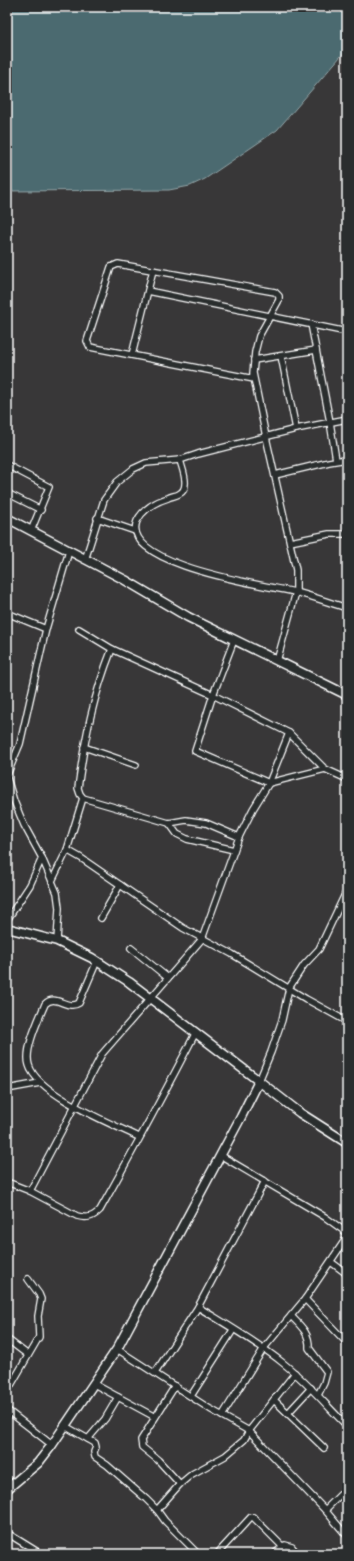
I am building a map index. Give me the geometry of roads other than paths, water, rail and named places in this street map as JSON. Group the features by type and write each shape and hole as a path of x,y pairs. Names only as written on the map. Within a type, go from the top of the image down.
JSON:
{"street":[{"path":"254,379 91,347 88,344 88,339 111,267 118,264 153,270 275,292 279,296 279,300 259,336 254,360 254,379 296,570 296,592 277,661"},
{"path":"132,355 153,270"},
{"path":"148,291 347,332"},
{"path":"311,324 336,460"},
{"path":"254,360 316,350"},
{"path":"281,356 296,429"},
{"path":"85,560 107,494 127,473 146,464 180,460 296,429 347,419"},
{"path":"275,475 336,460 347,459"},
{"path":"180,460 185,481 183,490 179,494 159,501 142,513 137,522 136,531 139,539 147,548 168,559 201,572 296,592 347,608"},
{"path":"7,466 48,486 49,489 31,531"},
{"path":"7,493 41,510"},
{"path":"7,518 125,580 188,617 347,696"},
{"path":"98,518 136,531"},
{"path":"290,542 329,534 347,534"},
{"path":"57,941 59,908 58,893 16,807 7,777 20,744 46,628 69,551"},
{"path":"7,613 46,628"},
{"path":"79,629 112,649 213,695 289,733 325,770 347,778"},
{"path":"234,640 213,695 195,751 270,783 325,770"},
{"path":"112,649 95,695 84,747 78,788 80,794 83,798 169,823 179,821 206,823 239,837"},
{"path":"30,1191 102,1054 202,939 239,837 253,809 270,783 289,733"},
{"path":"84,747 136,766"},
{"path":"52,881 67,850 83,798"},
{"path":"169,823 177,834 187,839 234,850"},
{"path":"67,850 183,928 346,1019 347,1046"},
{"path":"7,920 30,885 42,858"},
{"path":"101,918 120,885"},
{"path":"7,1489 38,1463 52,1445 117,1349 259,1081 282,1020 289,988 304,965 319,948 347,890"},
{"path":"7,928 57,941 97,961 151,998 300,1113 347,1143"},
{"path":"131,948 168,978"},
{"path":"97,961 79,1003 69,1006 52,999 45,1004 32,1040 28,1057 29,1065 34,1077 40,1083 75,1106 139,1137"},
{"path":"7,1182 30,1191 77,1216 83,1218 95,1215 100,1210 196,1032"},
{"path":"7,1089 40,1083"},
{"path":"220,1155 325,1217 347,1233"},
{"path":"155,1374 198,1307 265,1181"},
{"path":"222,1416 264,1348 305,1299 347,1237"},
{"path":"331,1262 347,1274"},
{"path":"7,1392 38,1337 38,1316 41,1302 39,1294 28,1280"},
{"path":"305,1299 347,1343"},
{"path":"198,1307 264,1348 311,1388 347,1426"},
{"path":"291,1316 308,1337 310,1342 309,1348 327,1372 324,1384 318,1395"},
{"path":"191,1396 233,1330"},
{"path":"7,1339 28,1355"},
{"path":"117,1349 222,1416 249,1431 325,1510 347,1536"},
{"path":"157,1510 180,1484 192,1474 214,1463 244,1440 249,1431 295,1373"},
{"path":"94,1384 155,1417"},
{"path":"176,1386 141,1440 141,1444 142,1447 158,1460 180,1484"},
{"path":"288,1413 311,1388"},
{"path":"88,1440 105,1419 118,1397"},
{"path":"274,1400 324,1448"},
{"path":"7,1410 52,1445"},
{"path":"65,1426 96,1445 94,1454 95,1457 120,1476 157,1510 165,1521 198,1554"},
{"path":"325,1510 347,1488"},
{"path":"217,1554 232,1536 252,1517 282,1546"},
{"path":"7,1533 41,1554"},
{"path":"274,1554 282,1546 288,1545 298,1554"}],"water":[{"path":"7,7 347,7 347,49 277,130 205,179 190,186 169,190 7,191"}]}
